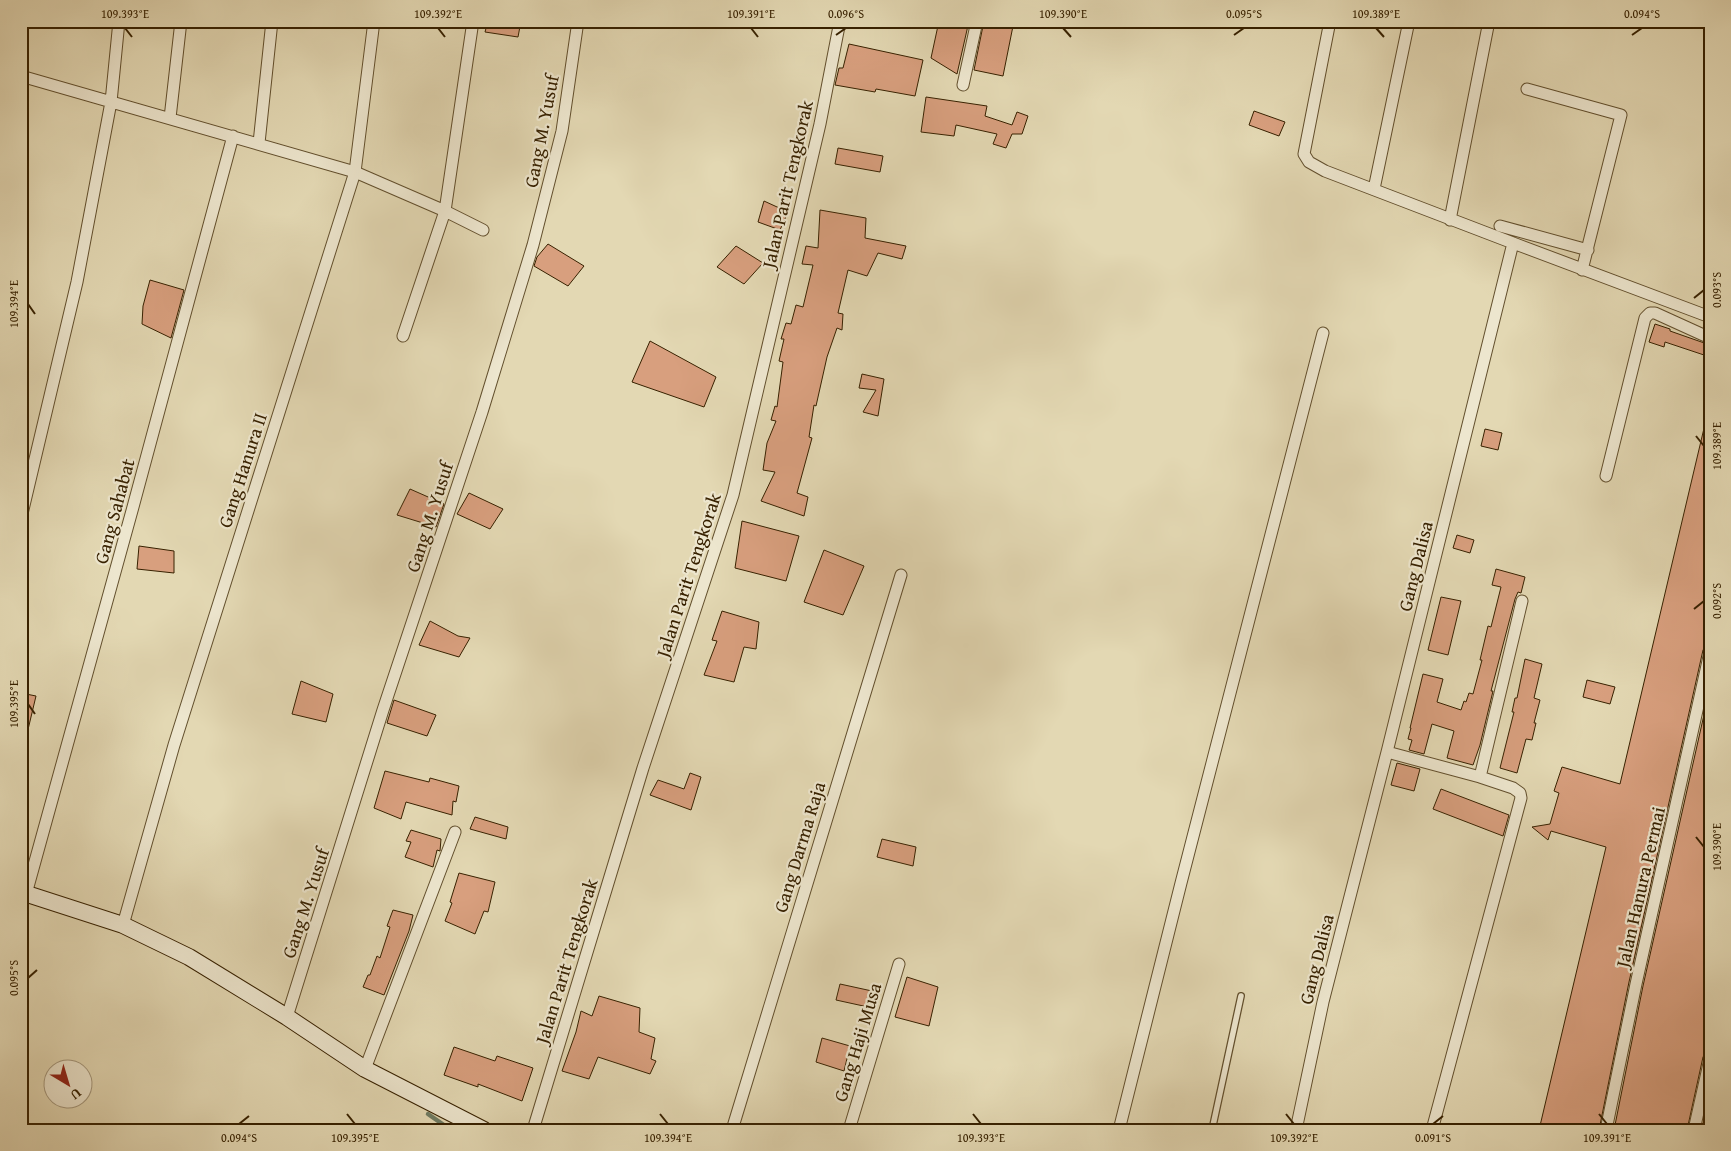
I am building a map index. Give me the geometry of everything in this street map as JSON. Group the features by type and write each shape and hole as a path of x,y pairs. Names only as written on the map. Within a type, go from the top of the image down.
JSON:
{"main road":[{"path":"24,893 122,925 189,957 287,1017 365,1069 484,1130"}],"street":[{"path":"21,518 77,282 111,102 119,21"},
{"path":"170,118 181,21"},
{"path":"259,143 272,21"},
{"name":"Gang Hanura II","path":"122,925 177,735 355,172 374,21"},
{"path":"403,336 445,211 473,21"},
{"name":"Gang M. Yusuf","path":"287,1017 386,701 482,412 533,245 562,131 578,21"},
{"name":"Jalan Parit Tengkorak","path":"533,1130 643,768 733,495 820,124 840,21"},
{"path":"963,85 977,21"},
{"path":"1330,21 1304,154 1309,162 1325,171 1450,220 1710,317"},
{"path":"1374,189 1409,21"},
{"path":"1450,220 1489,21"},
{"path":"21,76 355,172 445,211 483,230"},
{"path":"1527,89 1621,115 1582,270"},
{"name":"Gang Sahabat","path":"24,893 130,516 233,136"},
{"path":"1500,226 1588,250"},
{"name":"Gang Dalisa","path":"1296,1130 1323,1002 1513,243"},
{"path":"1606,476 1645,318 1650,313 1655,312 1710,338"},
{"path":"1119,1130 1323,333"},
{"name":"Gang Darma Raja","path":"732,1130 901,575"},
{"path":"1480,777 1522,601"},
{"name":"Jalan Hanura Permai","path":"1606,1130 1636,984 1710,652"},
{"path":"1387,752 1480,777 1513,788 1520,793 1521,798 1432,1130"},
{"path":"365,1069 455,832"},
{"name":"Gang Haji Musa","path":"849,1130 899,964"},
{"path":"1694,1130 1710,1060"}],"lane":[{"path":"1212,1130 1241,996"}],"building":[{"path":"488,21 521,21 518,37 485,32"},
{"path":"939,21 969,21 957,74 931,58"},
{"path":"984,21 1014,21 1003,76 974,70"},
{"path":"849,44 923,60 915,96 876,89 875,92 835,85 839,68 843,68"},
{"path":"926,97 987,106 985,116 1012,125 1017,112 1028,116 1022,134 1012,134 1006,148 993,144 997,134 956,125 954,136 921,132"},
{"path":"1254,111 1285,122 1279,136 1249,125"},
{"path":"838,148 883,156 880,172 835,164"},
{"path":"764,201 788,212 780,230 758,222"},
{"path":"820,210 866,218 865,238 906,246 902,259 878,253 867,276 848,270 838,313 843,314 842,330 837,328 827,357 816,406 814,405 809,437 812,438 797,493 808,497 804,516 761,501 775,472 763,470 767,443 776,421 771,420 775,406 777,407 783,362 779,361 784,339 781,339 786,323 791,324 796,305 803,307 813,265 802,264 806,246 818,248"},
{"path":"548,244 584,266 568,286 534,266 537,257"},
{"path":"736,246 763,263 744,284 717,267"},
{"path":"150,280 184,290 171,338 142,324 143,306"},
{"path":"1655,324 1710,345 1710,357 1665,342 1664,347 1649,342"},
{"path":"650,341 716,377 704,407 632,382"},
{"path":"862,374 884,379 878,416 863,412 876,390 859,388"},
{"path":"1705,424 1710,424 1710,631 1703,650 1629,982 1599,1130 1539,1130 1606,847 1551,831 1548,840 1532,827 1550,824 1559,793 1554,791 1562,767 1620,784"},
{"path":"1485,429 1502,433 1498,450 1481,446"},
{"path":"410,489 444,504 436,527 397,515"},
{"path":"469,493 503,509 490,529 457,514"},
{"path":"742,521 799,536 786,581 735,568"},
{"path":"1457,535 1474,540 1470,553 1453,548"},
{"path":"139,546 174,551 174,573 137,569"},
{"path":"824,550 864,566 843,615 804,602"},
{"path":"1496,569 1525,577 1521,593 1518,592 1515,599 1491,691 1493,691 1480,745 1473,765 1447,758 1454,731 1432,724 1424,754 1409,750 1412,740 1408,739 1410,728 1423,674 1443,679 1437,702 1461,710 1469,693 1473,694 1488,626 1491,627 1501,587 1492,585"},
{"path":"1441,597 1461,601 1448,655 1428,650"},
{"path":"722,611 759,622 756,649 744,647 734,682 704,675 717,641 712,640"},
{"path":"430,621 458,636 470,638 459,657 419,645"},
{"path":"1525,659 1542,664 1534,698 1540,700 1532,740 1526,739 1517,773 1500,768"},
{"path":"1587,680 1615,687 1610,704 1583,697"},
{"path":"301,681 333,694 326,722 292,714"},
{"path":"1710,688 1710,1052 1703,1057 1687,1130 1614,1130 1643,986"},
{"path":"21,693 36,696 26,738 21,737"},
{"path":"394,700 436,715 427,736 387,723"},
{"path":"1397,763 1420,769 1414,791 1391,785"},
{"path":"385,771 429,782 430,778 459,786 456,802 453,801 452,815 406,802 401,819 374,808"},
{"path":"690,773 701,777 691,810 650,795 658,780 684,789"},
{"path":"1441,789 1509,815 1503,836 1433,809"},
{"path":"475,817 508,827 506,839 470,829"},
{"path":"411,830 441,839 440,851 437,850 433,867 405,857 411,842 406,841"},
{"path":"882,839 916,847 913,866 877,857"},
{"path":"459,873 495,882 488,912 484,911 475,934 445,921 452,903 450,902"},
{"path":"393,910 413,915 409,931 384,995 363,987 377,956 380,958 390,927 387,926"},
{"path":"907,977 938,987 929,1026 895,1017"},
{"path":"840,984 872,991 868,1007 836,1000"},
{"path":"599,996 640,1008 639,1032 655,1038 651,1059 656,1061 650,1074 598,1057 589,1079 562,1071 576,1032 581,1011 592,1016"},
{"path":"822,1038 850,1046 844,1071 816,1062"},
{"path":"454,1047 495,1061 497,1056 533,1068 522,1101 478,1084 478,1087 444,1075"},
{"path":"1710,1094 1710,1129 1702,1128"}],"waterway":[{"path":"428,1114 451,1130"}]}
